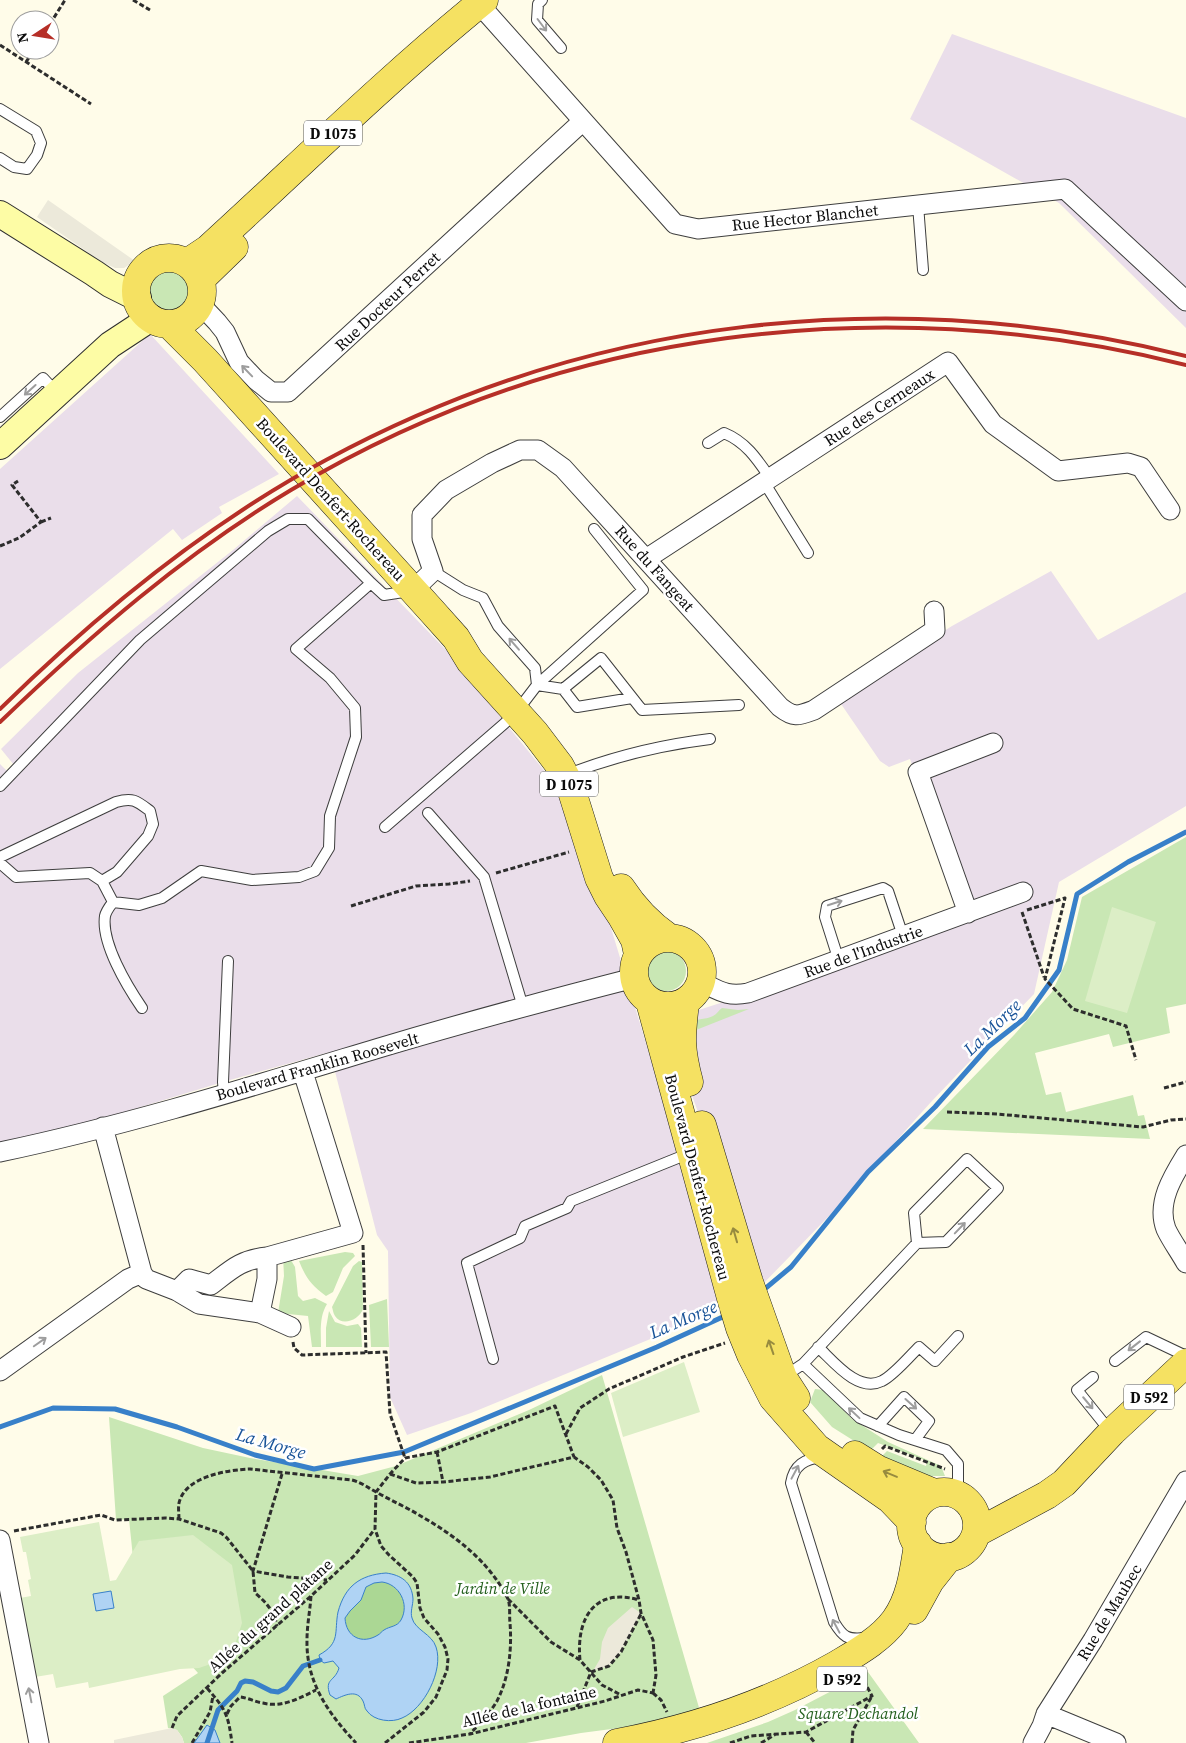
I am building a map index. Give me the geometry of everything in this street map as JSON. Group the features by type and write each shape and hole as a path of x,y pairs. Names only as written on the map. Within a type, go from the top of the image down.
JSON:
{"main road":[{"name":"D 1075","path":"168,298 208,249 370,99 481,1"},
{"name":"Boulevard Denfert-Rochereau","path":"168,298 205,360 456,638 482,655 525,700 554,735 571,773 598,819 621,889 635,908 655,928 668,937 684,941 696,951 702,966 681,1032 682,1059 746,1295 736,1334 751,1355 774,1398 806,1437 827,1456 890,1499 915,1533"},
{"name":"Boulevard Denfert-Rochereau","path":"571,773 570,785 605,890 635,940 639,992 650,1002 691,1153 746,1295 793,1371 810,1418 839,1446 879,1470 952,1489"},
{"path":"636,966 646,945 656,939 668,937"},
{"path":"650,1002 661,1006 674,1007 693,993"},
{"name":"D 592","path":"976,1533 1047,1496 1064,1483 1112,1432 1186,1362"},
{"path":"952,1489 973,1508 976,1517 976,1533 970,1545 961,1553 949,1557 937,1557 926,1552 915,1533 915,1509 923,1499 952,1489"},
{"name":"D 592","path":"952,1489 1003,1504 1031,1503"},
{"name":"D 592","path":"680,1733 736,1712 814,1678 858,1653 879,1636 895,1620 913,1579 915,1533"},
{"name":"D 592","path":"617,1743 680,1733 772,1714 818,1692 863,1667 899,1634 914,1611 930,1580 949,1557"}],"street":[{"name":"Rue Hector Blanchet","path":"481,1 583,121 675,224 698,229 1065,189 1186,300"},
{"name":"Rue Docteur Perret","path":"168,298 217,322 225,332 239,362 256,380 271,392 288,392 583,121"},
{"path":"0,214 106,281 121,282 168,298"},
{"name":"D 1075","path":"0,446 110,344 132,303 168,298"},
{"name":"Rue des Cerneaux","path":"646,559 948,362 993,424 1058,471 1128,463 1141,467 1170,510"},
{"name":"Rue du Fangeat","path":"433,571 422,539 422,515 446,490 492,463 520,450 538,450 564,468 788,714 798,716 814,710 935,630 934,610"},
{"path":"413,590 433,571"},
{"path":"968,914 918,772 993,743"},
{"name":"Rue de l'Industrie","path":"693,993 736,995 748,993 968,914 978,908 1023,892"},
{"name":"Boulevard Franklin Roosevelt","path":"0,1152 54,1141 303,1072 523,1007 636,966"},
{"path":"177,1290 189,1279 211,1285 239,1263 253,1258 267,1257 358,1237 303,1072"},
{"path":"103,1127 142,1273 146,1279 177,1290 199,1304 260,1313 291,1327"},
{"path":"1186,1155 1168,1188 1164,1210 1166,1228 1186,1263"},
{"path":"260,1313 267,1279 267,1257"},
{"path":"0,1370 128,1279 142,1273"},
{"name":"Rue de Maubec","path":"1033,1743 1046,1714 1093,1640 1186,1481"},
{"path":"5,1536 39,1743"},
{"path":"1046,1714 1116,1743"}],"lane":[{"path":"542,0 538,4 537,20 561,48"},
{"path":"0,109 36,131 41,143 37,155 27,169 14,167 0,158"},
{"path":"918,205 923,270"},
{"path":"0,417 43,378 58,394"},
{"path":"708,443 724,433 736,438 754,454 808,553"},
{"path":"0,786 140,640 268,531 288,519 308,520 384,595 413,590"},
{"path":"385,826 505,723 525,700 643,590 594,529"},
{"path":"433,571 463,590 483,598 498,626 535,668 525,700"},
{"path":"113,902 139,905 162,898 201,871 252,880 299,877 315,871 329,848 330,816 356,737 355,708 330,678 296,649 371,584"},
{"path":"525,700 562,689 601,658 642,710 739,705"},
{"path":"562,689 577,707 632,698"},
{"path":"571,773 591,765 676,743 710,738"},
{"path":"0,858 116,802 127,799 136,801 150,811 153,824 148,836 117,872 102,881"},
{"path":"428,813 484,877 523,1007"},
{"path":"0,863 16,877 90,873 102,881 113,902"},
{"path":"839,961 824,917 827,906 883,888 888,891 903,936"},
{"path":"113,902 106,914 105,934 127,985 142,1008"},
{"path":"224,1094 223,1072 228,961"},
{"path":"493,1359 467,1263 520,1238 525,1226 567,1208 571,1201 691,1153"},
{"path":"917,1243 914,1213 968,1159 998,1188 946,1242 917,1243 793,1371 860,1418 946,1450 958,1464 952,1489"},
{"path":"818,1347 854,1380 876,1384 884,1381 919,1347 935,1361 958,1336"},
{"path":"1115,1361 1146,1337 1186,1356"},
{"path":"1093,1378 1076,1390 1112,1432"},
{"path":"878,1426 904,1398 929,1421 915,1440"},
{"path":"827,1456 808,1459 799,1464 792,1474 791,1483 834,1622 841,1634 852,1640 879,1636"}],"path":[{"path":"133,0 150,10"},
{"path":"0,45 91,104"},
{"path":"18,481 12,485 41,522"},
{"path":"0,546 19,538 41,522 51,518"},
{"path":"351,906 416,886 458,883 484,877 589,846"},
{"path":"1045,979 1065,898 1022,912 1045,979 1073,1009 1126,1026 1136,1060"},
{"path":"1164,1088 1186,1082"},
{"path":"947,1112 997,1114 1143,1127 1171,1120 1186,1119"},
{"path":"358,1237 366,1352"},
{"path":"291,1327 294,1348 302,1355 386,1352 390,1414 405,1458"},
{"path":"565,1434 580,1408 609,1389 736,1334"},
{"path":"385,1743 424,1712 436,1697 447,1670 448,1659 445,1647 438,1634 424,1618 420,1608 417,1584 413,1577 381,1546 375,1530 376,1492 405,1458 437,1452 555,1406 574,1458 588,1467 601,1480 614,1500 617,1528 626,1552 641,1613 653,1640 656,1675 653,1693 666,1707 680,1733"},
{"path":"876,1454 885,1446 952,1489"},
{"path":"437,1452 443,1482"},
{"path":"390,1474 416,1483 443,1482 490,1477 574,1458"},
{"path":"179,1519 179,1502 185,1490 197,1481 218,1473 250,1469 282,1474 352,1480 364,1484 376,1492 406,1506 459,1540 491,1573 508,1599 551,1642 580,1660 602,1685 622,1696"},
{"path":"277,1626 269,1605 256,1593 253,1571 282,1474"},
{"path":"5,1536 101,1515 115,1520 179,1519 221,1533 241,1554 253,1571 288,1577 327,1580"},
{"name":"Allée du grand platane","path":"172,1728 177,1716 355,1555 375,1530"},
{"path":"311,1596 307,1639 308,1659 316,1690 326,1708 356,1743"},
{"path":"580,1660 578,1644 582,1624 590,1611 602,1600 626,1596 639,1600"},
{"path":"470,1734 497,1701 506,1679 510,1656 508,1599"},
{"path":"577,1706 591,1672 609,1666 622,1652 641,1613"},
{"path":"863,1679 872,1696"},
{"path":"207,1688 227,1714 232,1743"},
{"path":"227,1714 231,1706 240,1697 265,1704 284,1703 316,1690"},
{"name":"Allée de la fontaine","path":"409,1743 470,1734 622,1696 638,1690 653,1693"},
{"path":"192,1743 210,1712 213,1696"},
{"path":"730,1743 751,1736 806,1732 872,1696"},
{"path":"852,1743 853,1730 872,1696"},
{"path":"806,1732 815,1743"},
{"path":"761,1743 776,1734"}],"shaded area":[{"path":"952,34 1186,118 1186,328 1059,203 910,119"},
{"path":"48,200 135,261 124,268 115,268 102,262 37,217"},
{"path":"150,334 279,474 219,507 222,513 182,540 173,529 0,669 0,469"},
{"path":"297,496 446,650 560,790 611,928 724,1300 700,1318 471,1413 407,1435 390,1397 388,1251 377,1235 330,1052 0,1148 0,764 7,771 14,765 1,749 78,673 233,550"},
{"path":"1051,571 1098,640 1186,592 1186,806 1059,882 1034,994 931,1102 827,1218 761,1286 665,1021 967,923 910,759 889,767 880,761 839,701 841,696 952,626"},
{"path":"632,1607 641,1613 621,1652 609,1666 593,1671 600,1659 602,1642 608,1628"},
{"path":"172,1728 177,1730 184,1743 114,1743 114,1740"}],"green space":[{"path":"165,271 173,271 184,277 190,292 184,307 173,313 165,313 154,307 148,296 148,288 154,277"},
{"path":"1186,837 1186,1004 1166,1008 1170,1033 1113,1047 1109,1034 1035,1053 1046,1095 1061,1092 1066,1112 1133,1095 1138,1116 1144,1115 1150,1139 923,1129 1014,1035 1052,992 1067,960 1082,897"},
{"path":"1112,907 1156,922 1127,1013 1085,1001"},
{"path":"662,951 670,951 677,954 683,960 686,971 683,982 677,988 670,991 662,991 655,988 649,982 646,975 646,967 649,960 655,954"},
{"path":"722,1008 749,1009 691,1032 697,1021 713,1016"},
{"path":"345,1252 353,1253 355,1256 343,1268 333,1292 326,1296 310,1281 299,1261"},
{"path":"288,1255 295,1267 298,1296 303,1301 315,1298 327,1304 322,1319 321,1347 312,1347 308,1316 278,1313 284,1276 283,1256"},
{"path":"359,1261 362,1262 363,1309 358,1316 346,1322 335,1316 332,1307 353,1266"},
{"path":"387,1299 389,1347 371,1347 369,1305"},
{"path":"329,1311 335,1322 347,1326 358,1324 361,1328 362,1347 326,1347 326,1328"},
{"path":"684,1362 700,1412 623,1437 611,1393"},
{"name":"Jardin de Ville","path":"602,1375 700,1711 665,1722 581,1733 526,1743 184,1743 177,1730 168,1728 163,1696 198,1673 138,1606 129,1519 116,1520 109,1417 203,1448 358,1476 396,1466 529,1410"},
{"path":"815,1389 824,1390 852,1419 888,1442 941,1466 945,1476 927,1476 880,1458 887,1451 926,1466 927,1461 878,1443 870,1451 832,1427 810,1402"},
{"path":"99,1522 110,1581 116,1580 139,1541 193,1535 232,1565 242,1623 231,1657 199,1668 180,1669 89,1688 88,1682 56,1688 53,1674 35,1677 20,1598 31,1596 28,1580 31,1579 26,1552 23,1552 20,1537"},
{"path":"382,1582 393,1587 401,1596 404,1608 401,1620 398,1624 383,1630 379,1635 372,1638 361,1639 356,1637 348,1630 345,1618 361,1600 366,1587"},
{"name":"Square Dechandol","path":"868,1672 919,1743 707,1743 768,1722"}],"water":[{"path":"386,1573 396,1576 405,1580 408,1584 413,1599 412,1618 416,1626 434,1643 438,1656 435,1677 425,1698 410,1713 398,1720 383,1720 374,1717 365,1709 363,1701 358,1695 351,1694 336,1699 330,1695 328,1690 329,1683 339,1668 333,1661 324,1663 320,1660 319,1655 326,1651 334,1641 338,1612 349,1589 361,1579","holes":["382,1582 398,1591 403,1601 404,1608 401,1620 398,1624 383,1630 379,1635 372,1638 361,1639 356,1637 348,1630 345,1618 361,1600 366,1587 374,1583"]},
{"path":"111,1591 114,1608 96,1611 93,1594"},
{"path":"207,1725 215,1730 220,1743 194,1743"}],"waterway":[{"name":"La Morge","path":"761,1292 791,1267 868,1172 935,1107 988,1047 1025,1018 1059,970 1077,894 1128,862 1186,832"},
{"name":"La Morge","path":"0,1427 53,1408 115,1409 177,1427 255,1455 314,1469 404,1452 657,1347 727,1315"},
{"path":"207,1743 218,1710 237,1691 241,1683 245,1681 253,1682 271,1691 278,1692 286,1688 303,1666 320,1660"}],"railway":[{"path":"0,709 75,639 154,573 196,542 281,485 326,460 427,411 531,373 638,345 746,327 855,319 965,321 1076,334 1186,356"},
{"path":"0,722 68,658 139,598 213,541 251,515 291,490 395,435 502,391 613,359 726,338 840,328 956,330 1071,342 1186,365"}]}
